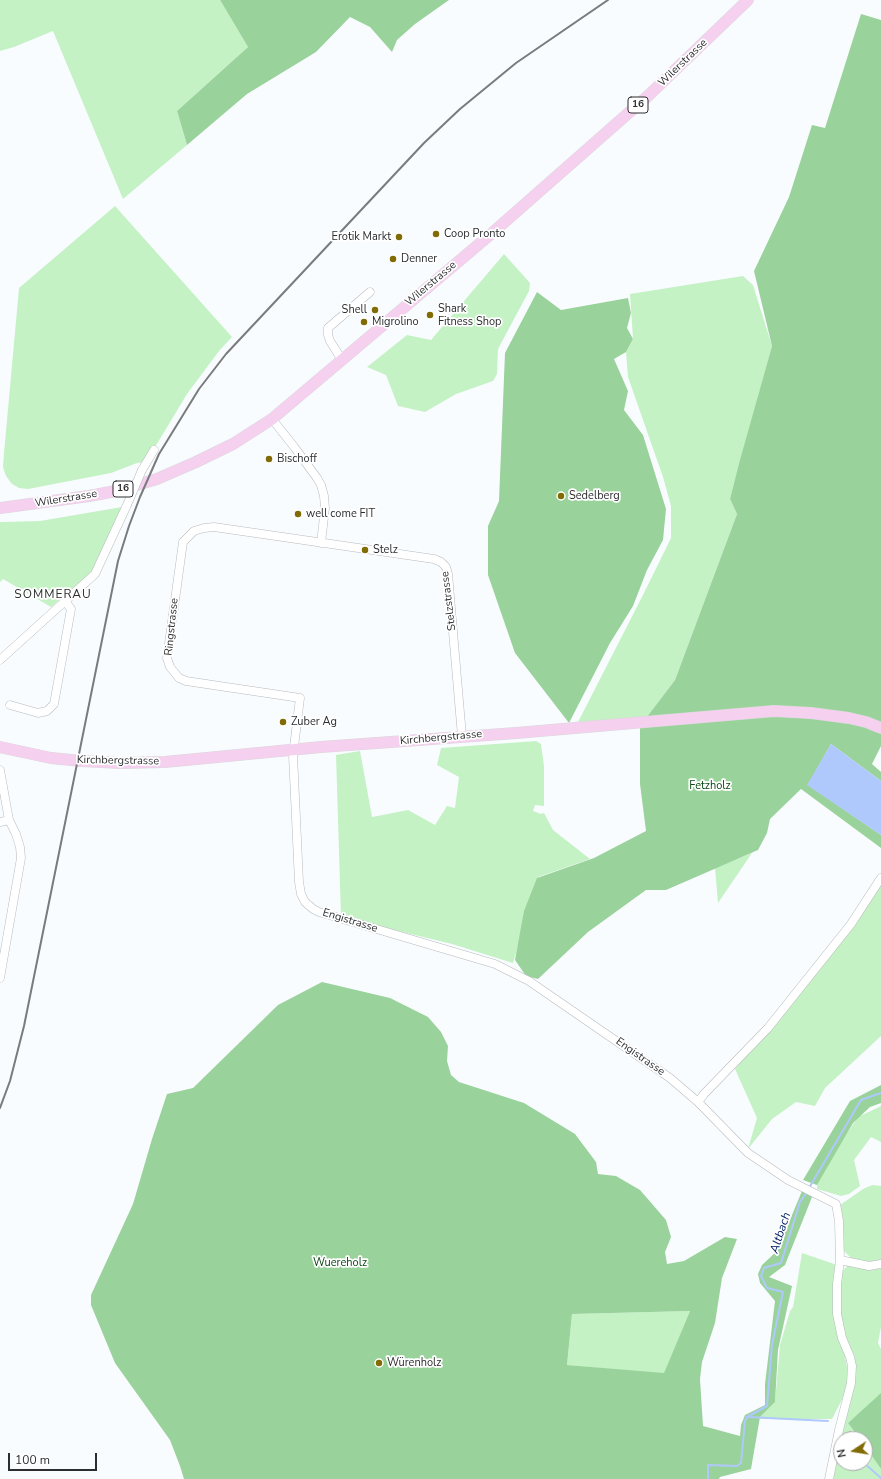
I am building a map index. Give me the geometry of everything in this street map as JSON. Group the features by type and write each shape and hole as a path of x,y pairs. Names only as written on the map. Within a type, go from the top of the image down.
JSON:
{"main road":[{"name":"Wilerstrasse","path":"0,508 89,496 116,491 157,479 233,444 272,419 408,304 649,95 748,0"},
{"name":"Kirchbergstrasse","path":"5,748 51,758 81,761 120,763 165,762 293,749 774,711 811,713 849,718 866,722 881,728"}],"street":[{"path":"342,360 330,341 328,328 370,292"},
{"path":"272,419 317,478 320,485 324,496 325,508 321,543"},
{"path":"0,660 95,574 142,470 154,450"},
{"name":"Ringstrasse","path":"293,749 300,698 186,681 178,678 170,667 167,658 181,551 183,542 189,535 194,531 204,528 214,528 321,543"},
{"name":"Stelzstrasse","path":"321,543 434,559 441,562 446,567 448,574 462,736"},
{"path":"10,705 38,712 48,711 54,704 71,610 65,601"},
{"name":"Engistrasse","path":"293,749 299,882 301,894 305,902 313,909 495,964 529,981 670,1078 698,1102 748,1153 788,1180 836,1204 839,1221 840,1260 837,1314 842,1338 852,1366 851,1383 829,1479"},
{"path":"0,770 9,820 18,841 21,858 0,978"},
{"path":"0,822 9,820"},
{"path":"698,1102 768,1028 851,924 881,878"},
{"path":"840,1260 869,1266 881,1264"}],"green space":[{"path":"0,0 220,0 248,47 177,111 187,145 123,199 53,31 14,47 0,51"},
{"path":"220,0 449,0 415,24 397,40 392,52 370,27 350,17 316,52 247,94 187,145 177,111 248,47"},
{"name":"Fetzholz","path":"861,14 881,20 881,746 872,764 881,772 881,781 831,744 808,785 881,835 881,848 801,789 770,819 767,833 758,850 666,890 646,890 588,932 538,979 526,976 515,960 524,911 537,878 594,858 646,831 640,784 640,726 675,680 737,514 730,499 772,346 754,271 789,197 812,125 825,128"},
{"path":"115,206 232,337 219,351 187,394 146,462 137,463 111,473 28,489 19,488 12,484 6,476 3,467 19,288"},
{"path":"504,254 530,283 529,291 498,349 497,374 493,381 456,394 425,412 398,406 386,375 367,367 407,335 431,340"},
{"path":"743,276 753,285 772,346 730,499 737,514 675,680 640,726 575,728 671,538 671,506 663,477 628,377 626,352 633,339 630,294"},
{"path":"537,292 561,310 628,298 631,313 627,328 633,339 626,352 614,359 628,391 624,410 643,435 666,509 663,540 647,570 633,606 610,643 569,723 515,653 488,575 488,526 499,501 505,353"},
{"path":"122,507 91,573 51,607 3,579 0,582 0,522 40,521"},
{"path":"536,741 541,744 544,766 544,806 535,805 533,811 541,814 544,813 553,830 590,859 538,877 513,963 452,944 341,917 336,755 360,751 372,817 408,810 435,825 447,806 455,808 459,777 437,765 441,748"},
{"path":"752,853 718,903 715,868"},
{"path":"881,882 881,1036 825,1088 815,1106 796,1102 772,1119 748,1149 757,1118 735,1069 809,982"},
{"name":"Wuereholz","path":"322,982 390,998 428,1017 441,1032 448,1046 447,1061 451,1075 459,1082 524,1103 575,1134 596,1162 598,1174 616,1176 640,1190 666,1220 671,1237 665,1252 667,1264 684,1261 725,1237 737,1239 722,1278 715,1323 702,1362 700,1379 703,1426 740,1436 741,1425 745,1415 765,1405 765,1384 775,1301 760,1283 758,1274 762,1265 777,1251 802,1191 812,1197 785,1265 769,1277 792,1286 778,1350 775,1402 760,1417 751,1469 720,1477 719,1479 184,1479 170,1440 115,1363 91,1305 91,1295 133,1204 167,1094 193,1088 278,1005","holes":["690,1311 664,1373 567,1365 572,1314"]},
{"path":"881,1085 881,1103 870,1107 853,1123 817,1185 803,1180 850,1101"},
{"path":"881,1106 881,1142 871,1137 854,1160 860,1186 849,1194 841,1196 817,1189 817,1184 841,1142 858,1117"},
{"path":"872,1185 881,1186 881,1260 870,1263 853,1260 844,1251 840,1205 863,1189"},
{"path":"802,1253 840,1266 838,1331 845,1356 850,1384 832,1419 760,1419 760,1417 775,1402 780,1345 790,1311 793,1307"},
{"path":"847,1266 881,1266 881,1327 878,1343 881,1349 881,1394 848,1423 854,1431 842,1431 855,1377 855,1357 844,1337 839,1308 841,1273"},
{"path":"690,1311 664,1374 567,1365 572,1314"},
{"path":"881,1393 881,1469 873,1458 873,1431 854,1431 848,1423"},
{"path":"873,1458 881,1469 881,1479 833,1479 834,1471 873,1471"}],"water":[{"path":"831,744 881,781 881,835 807,785"}],"waterway":[{"name":"Altbach","path":"809,1188 861,1100 881,1093"},
{"name":"Altbach","path":"747,1417 767,1406 772,1345 783,1292 767,1288 761,1276 764,1268 781,1263 800,1202 807,1192"},
{"path":"708,1479 708,1465 737,1466 741,1463 745,1421 747,1417"},
{"path":"748,1417 828,1421"},
{"path":"873,1471 881,1478"}],"railway":[{"path":"0,1108 10,1081 24,1026 118,561 140,497 159,454 199,389 226,354 424,143 460,109 516,63 608,0"}],"place":[{"name":"Coop Pronto","path":"436,234"},
{"name":"Erotik Markt","path":"399,237"},
{"name":"Denner","path":"393,259"},
{"name":"Shell","path":"375,310"},
{"name":"Shark Fitness Shop","path":"430,315"},
{"name":"Migrolino","path":"364,322"},
{"name":"Bischoff","path":"269,459"},
{"name":"Sedelberg","path":"561,496"},
{"name":"well come FIT","path":"298,514"},
{"name":"Stelz","path":"365,550"},
{"name":"Zuber Ag","path":"283,722"},
{"name":"Würenholz","path":"379,1363"}],"district":[{"name":"SOMMERAU","path":"53,595"}]}
